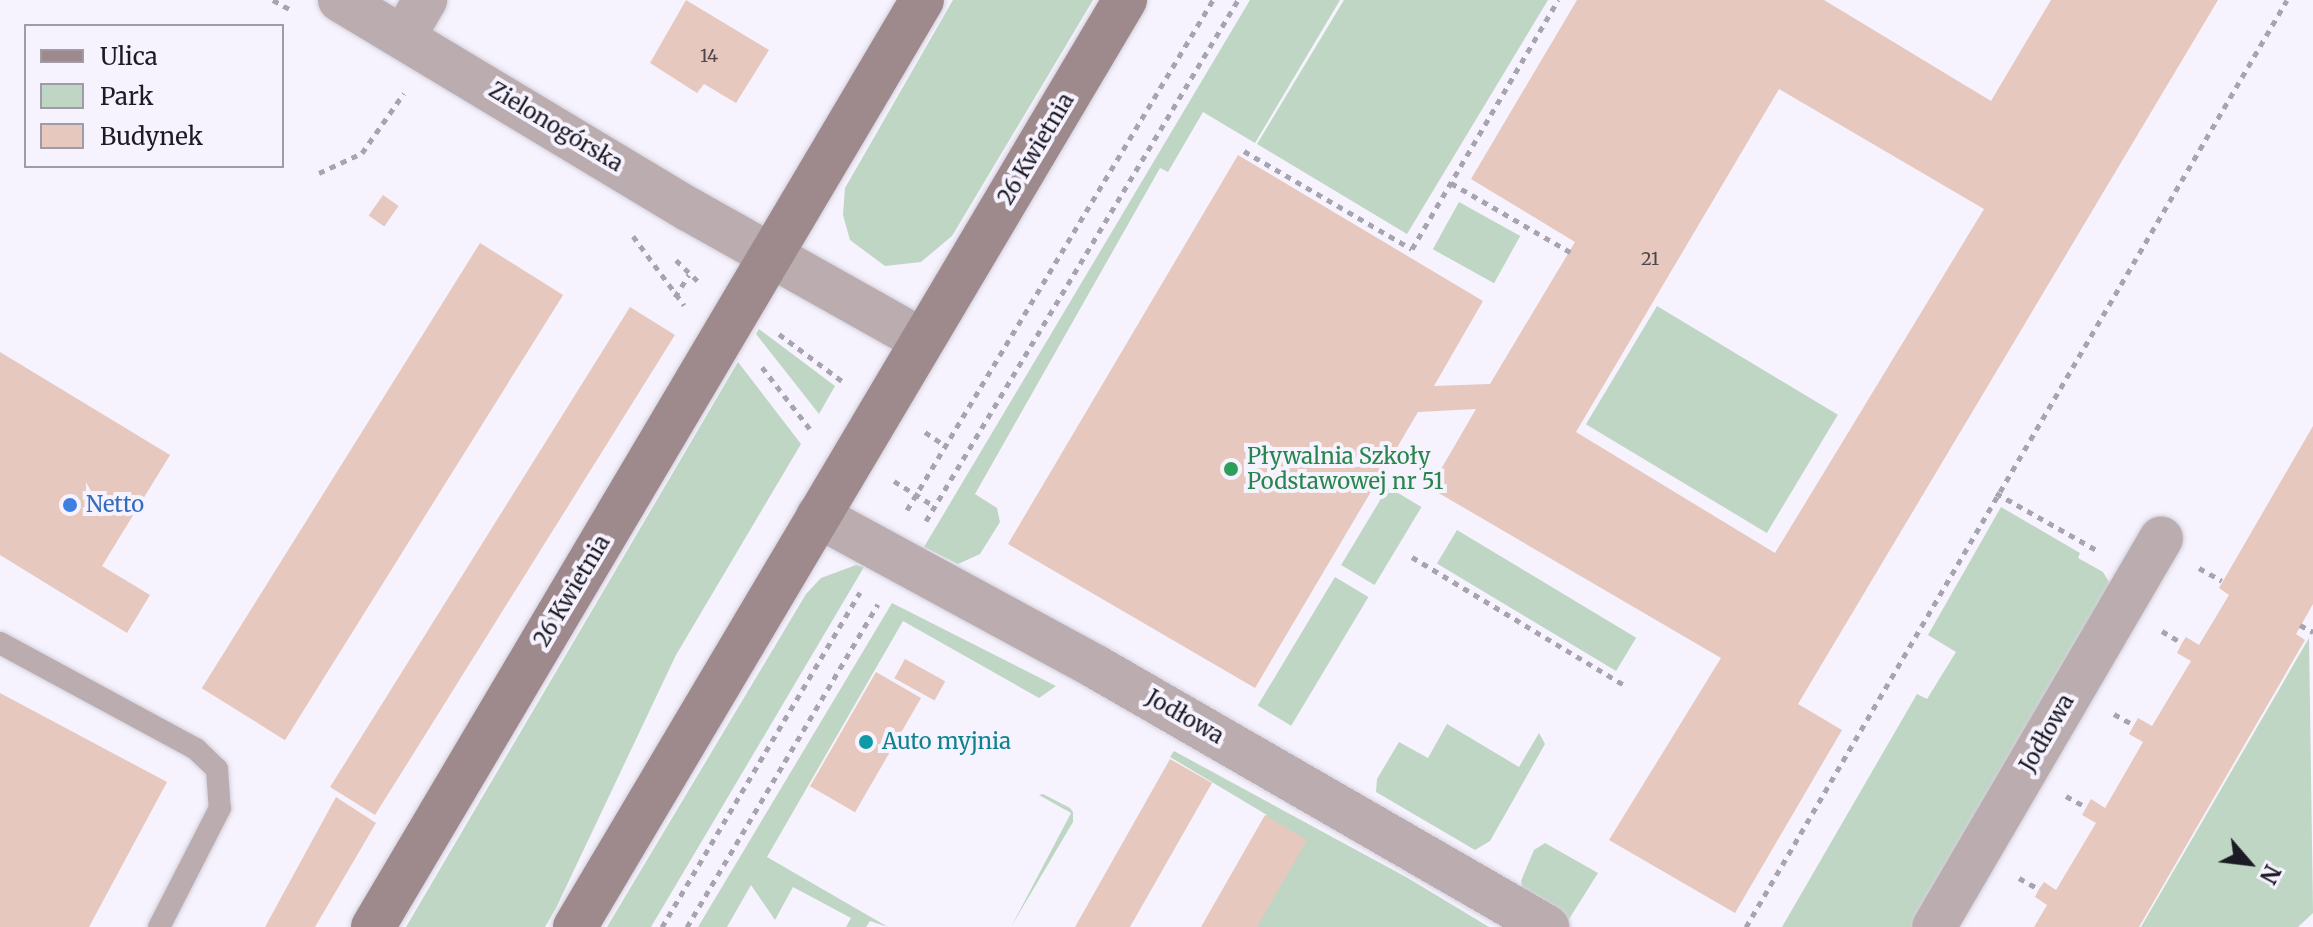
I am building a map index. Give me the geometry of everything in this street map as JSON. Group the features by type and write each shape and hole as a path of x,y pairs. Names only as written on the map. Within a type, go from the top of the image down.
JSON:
{"street":[{"name":"Zielonogórska","path":"340,0 414,18 770,255"},
{"name":"26 Kwietnia","path":"373,927 922,0"},
{"name":"26 Kwietnia","path":"575,927 1125,0"},
{"path":"770,255 922,340"},
{"name":"Jodłowa","path":"818,516 1096,667 1547,927"},
{"name":"Jodłowa","path":"1934,927 2161,539"}],"lane":[{"path":"0,643 196,749 217,769 220,808 159,927"}],"path":[{"path":"273,0 292,11"},
{"path":"902,519 1213,0"},
{"path":"921,531 1238,0"},
{"path":"1244,151 1412,249 1558,0"},
{"path":"1746,927 1996,493 2287,0"},
{"path":"319,173 362,153 411,83"},
{"path":"1451,183 1570,252"},
{"path":"675,297 693,267"},
{"path":"765,324 839,379"},
{"path":"756,359 810,429"},
{"path":"889,478 934,506"},
{"path":"1996,493 2039,517"},
{"path":"1412,557 1624,685"},
{"path":"662,927 863,585"},
{"path":"687,927 886,590"},
{"path":"2300,625 2313,632"}],"green space":[{"path":"953,0 1093,0 952,236 921,262 885,266 850,240 843,215 845,188"},
{"path":"1250,0 1340,0 1255,143 1203,112 1168,172 1160,168 975,494 997,508 1000,522 980,554 958,564 924,547"},
{"path":"1344,0 1548,0 1407,234 1257,144"},
{"path":"1459,202 1520,236 1494,283 1433,249"},
{"path":"1657,306 1838,415 1767,533 1586,424"},
{"path":"759,329 835,386 819,414 756,334"},
{"path":"738,362 801,444 676,655 545,927 406,927"},
{"path":"1388,487 1421,507 1375,585 1341,565"},
{"path":"2001,507 2080,553 2078,558 2103,572 2112,587 1920,927 1782,927 1917,694 1927,699 1956,652 1928,635"},
{"path":"1457,530 1636,638 1616,671 1437,563"},
{"path":"856,565 864,567 651,927 607,927 806,594 821,578"},
{"path":"1335,577 1368,597 1291,726 1258,706"},
{"path":"892,603 1056,686 1039,698 903,621 767,857 888,927 870,921 866,927 846,927 851,918 793,887 775,920 751,885 727,927 698,927"},
{"path":"2309,638 2313,913 2298,927 2141,927"},
{"path":"1447,724 1519,767 1539,733 1545,744 1490,841 1475,850 1376,792 1377,779 1399,742 1428,758"},
{"path":"1174,751 1406,877 1489,927 1203,927 1267,815 1170,757"},
{"path":"1043,794 1070,808 1073,822 1011,927 1071,813 1039,795"},
{"path":"1545,843 1598,873 1564,927 1525,897 1521,881 1534,850"}],"building":[{"path":"686,0 769,50 736,103 704,84 697,93 650,63"},
{"path":"1577,0 1824,0 1991,101 2051,0 2218,0 1798,704 1842,730 1735,913 1609,840 1721,658 1430,488 1476,409 1418,412 1255,688 1008,544 1238,155 1483,301 1434,386 1490,384 1575,242 1471,179","holes":["1779,89 1984,209 1775,553 1576,432"]},
{"path":"383,195 399,206 384,226 369,215"},
{"path":"480,243 563,295 285,740 202,688"},
{"path":"630,307 675,335 375,815 330,787"},
{"name":"Netto","path":"0,352 170,455 102,566 150,595 127,633 0,555"},
{"path":"2313,426 2313,604 2296,634 2305,640 2139,927 2034,927 2047,905 2035,897 2039,889 2044,882 2056,890 2096,823 2082,815 2091,799 2105,808 2143,742 2129,734 2138,718 2152,726 2191,661 2177,653 2182,643 2186,637 2199,645 2229,595 2219,588"},
{"path":"905,659 945,681 935,701 894,678"},
{"name":"Auto myjnia","path":"876,672 921,698 855,812 810,786"},
{"path":"0,693 167,782 89,927 0,927"},
{"path":"1170,759 1212,783 1130,927 1075,927"},
{"path":"336,797 376,823 315,927 265,927"},
{"path":"1265,815 1307,840 1257,927 1201,927"}],"place":[{"name":"Pływalnia Szkoły Podstawowej nr 51","path":"1231,469"},
{"name":"Netto","path":"70,505"},
{"name":"Auto myjnia","path":"866,742"}]}
